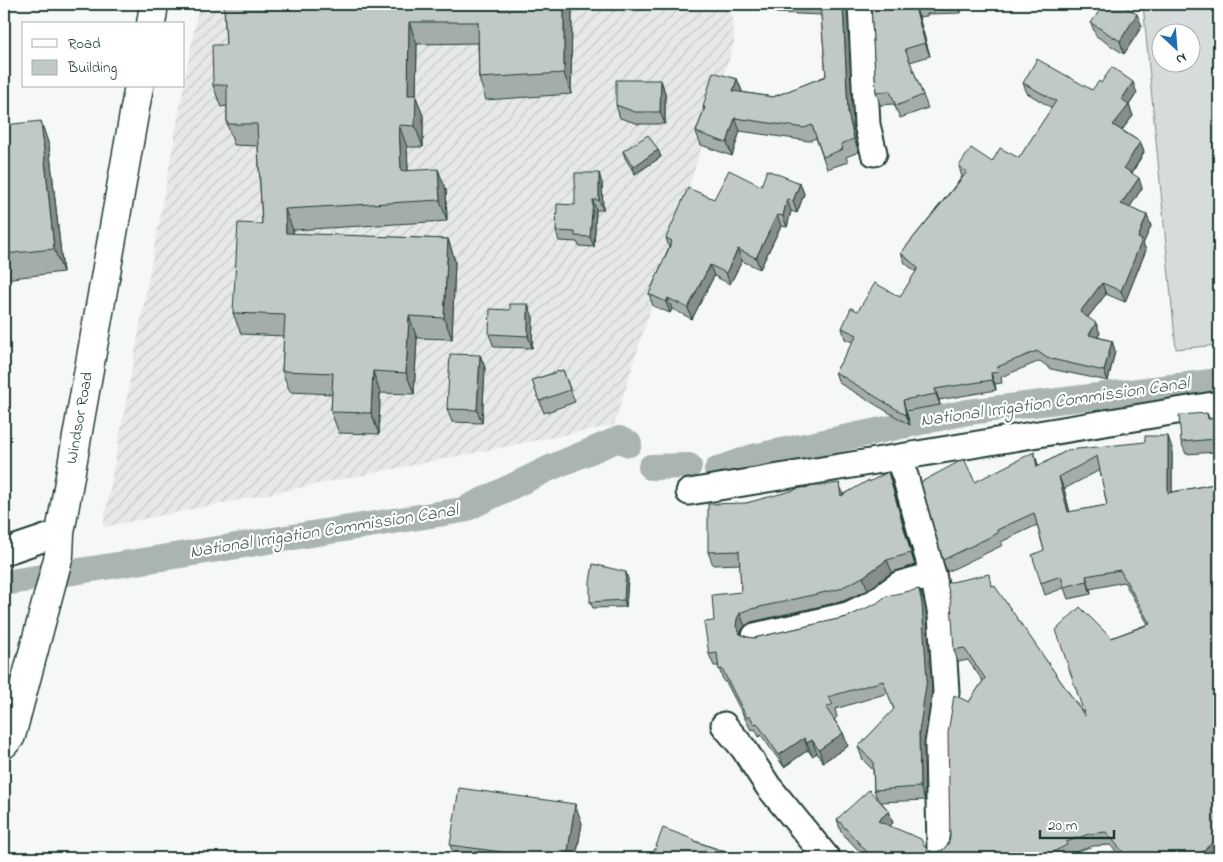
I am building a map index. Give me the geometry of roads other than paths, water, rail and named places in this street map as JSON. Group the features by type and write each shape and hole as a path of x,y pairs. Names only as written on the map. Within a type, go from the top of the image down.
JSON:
{"main road":[{"path":"151,22 154,4"},
{"name":"Windsor Road","path":"4,744 11,736 60,544 139,88"}],"street":[{"path":"861,4 867,124 874,153"},
{"path":"690,492 1219,404"},
{"path":"898,458 905,476 933,575 941,615 946,692 938,744 940,850"},
{"path":"4,552 60,544"},
{"path":"756,636 848,615 875,602 900,584 933,575"},
{"path":"724,725 744,749 768,786 827,858"}],"waterway":[{"name":"National Irrigation Commission Canal","path":"717,470 753,457 968,412 1219,381"},
{"name":"National Irrigation Commission Canal","path":"4,583 463,510 550,468 619,439 629,444"},
{"name":"National Irrigation Commission Canal","path":"651,467 689,466"}]}
